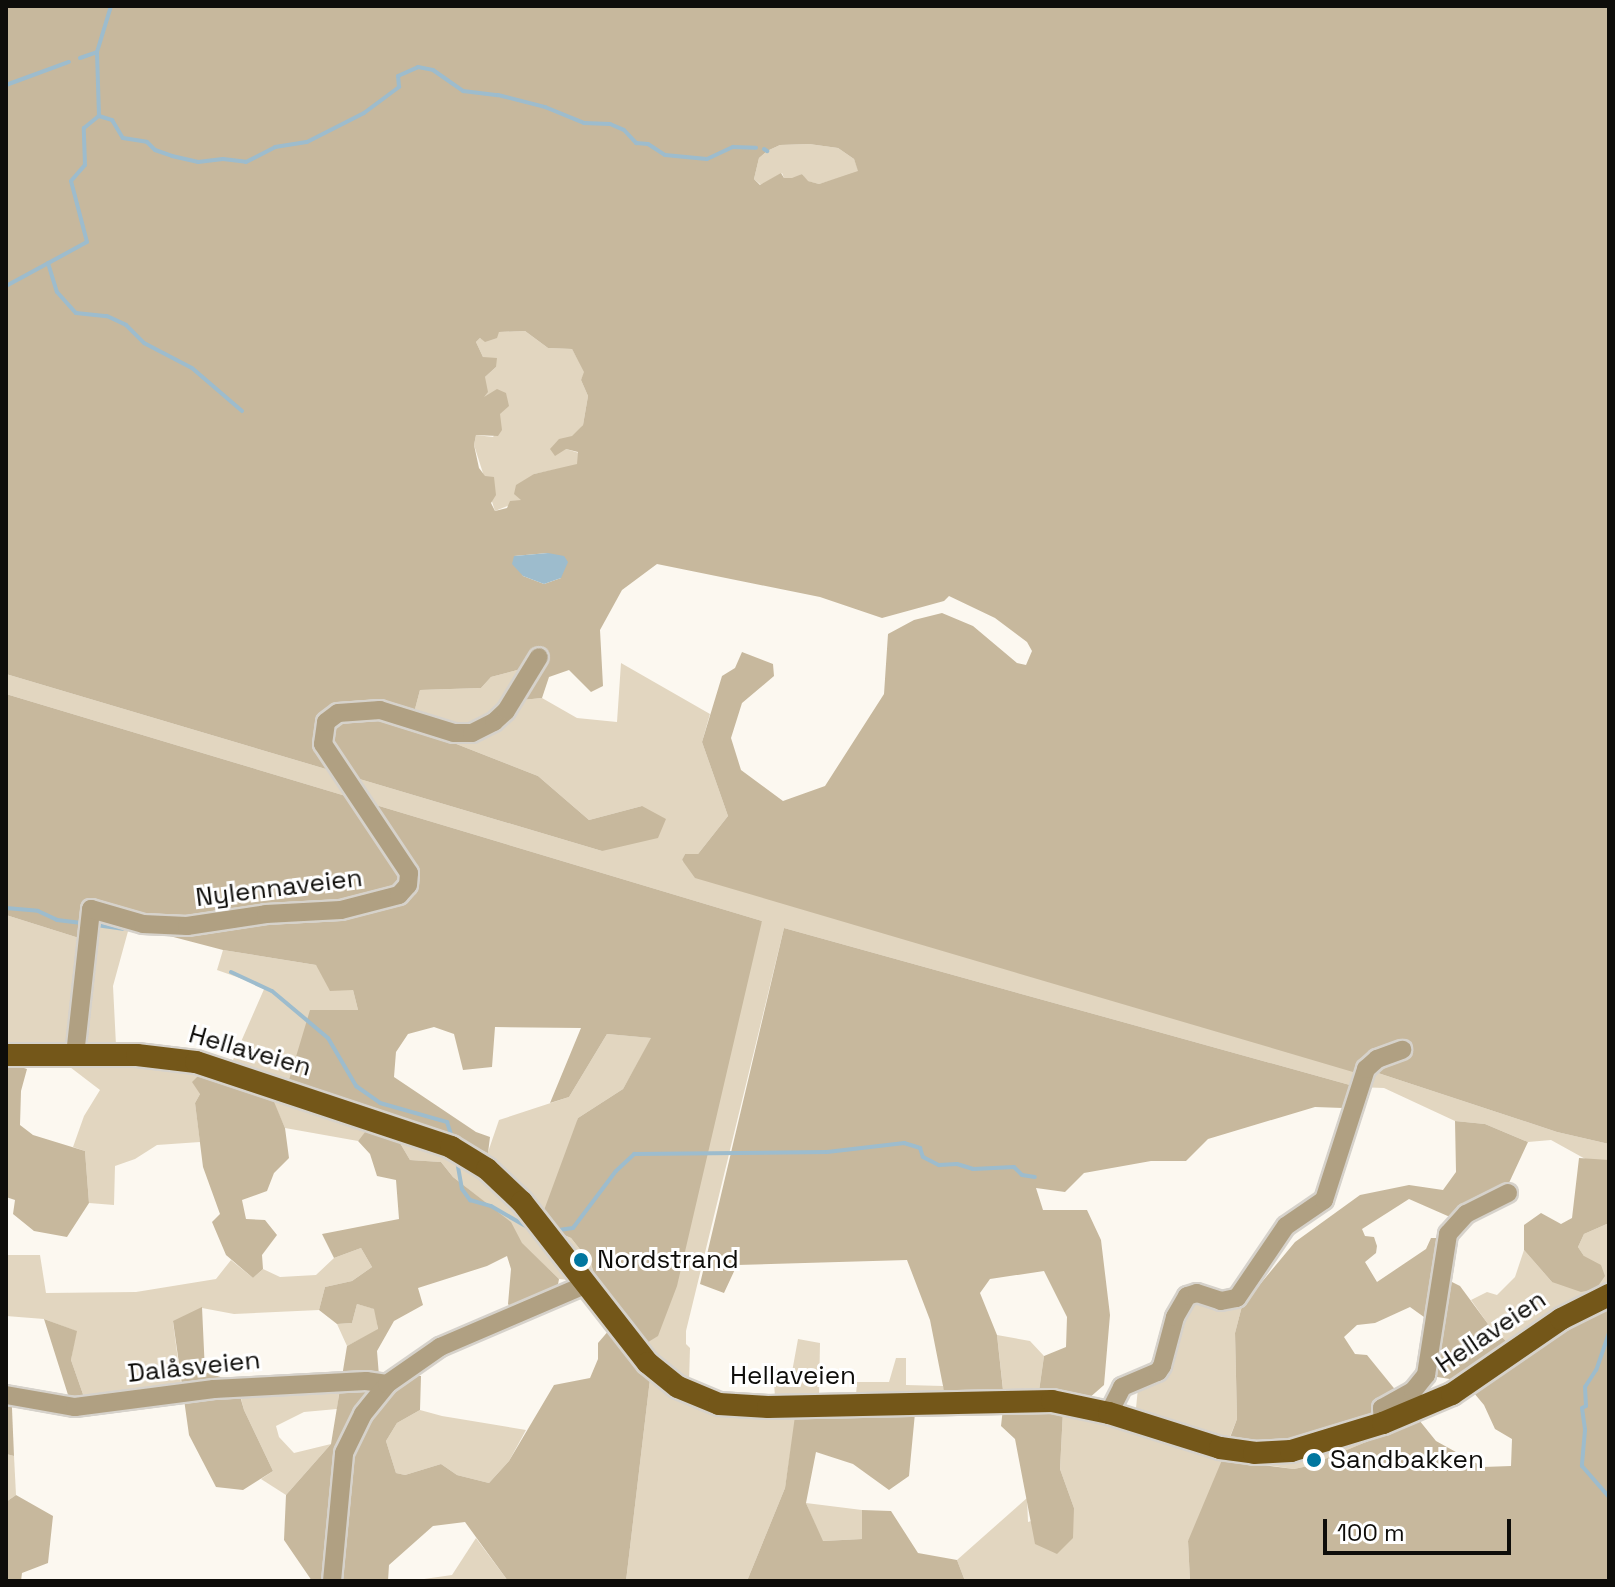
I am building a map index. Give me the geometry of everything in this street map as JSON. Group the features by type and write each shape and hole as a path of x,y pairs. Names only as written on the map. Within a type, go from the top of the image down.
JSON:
{"main road":[{"name":"Hellaveien","path":"6,1055 156,1056 196,1062 451,1147 503,1183 648,1363 692,1395 719,1404 782,1407 1030,1400 1109,1413 1198,1442 1254,1453 1313,1446 1383,1423 1471,1384 1561,1319 1609,1295"}],"street":[{"name":"Nylennaveien","path":"75,1055 91,909 143,924 187,926 266,914 341,910 399,895 408,885 409,873 323,744 326,722 338,713 380,710 454,733 472,733 494,722 506,711 539,657"},
{"path":"1109,1413 1122,1387 1158,1372 1175,1317 1187,1296 1193,1293 1221,1301 1237,1298 1286,1226 1324,1200 1366,1069 1385,1054 1402,1050"},
{"path":"1383,1423 1382,1408 1413,1391 1426,1375 1448,1234 1466,1214 1508,1193"},
{"path":"332,1581 344,1453 363,1414 387,1384 440,1347 587,1284"},
{"name":"Dalåsveien","path":"6,1395 75,1407 214,1389 366,1381 387,1384"}],"shaded area":[{"path":"6,6 1609,6 1609,1144 1557,1132 1375,1072 1353,1072 695,878 682,860 685,854 698,854 728,816 702,742 722,676 735,668 742,652 773,664 774,676 742,703 731,738 741,770 783,801 825,786 884,694 888,634 914,620 942,613 973,626 1017,663 1026,665 1032,651 1027,642 995,618 949,596 944,601 882,618 820,597 657,564 622,590 600,630 603,686 591,692 569,670 549,677 542,698 522,700 521,669 491,677 481,688 420,690 415,709 436,736 538,776 589,820 642,806 666,819 658,838 602,851 6,674","holes":["809,144 838,148 854,159 858,171 819,184 808,181 802,174 784,178 781,173 760,185 754,179 759,158 767,151 780,145","525,331 548,348 572,349 584,372 581,380 588,396 583,425 572,436 559,439 550,449 555,456 566,449 578,452 577,464 534,474 516,485 514,494 521,500 510,501 507,508 495,511 491,503 496,495 494,477 485,476 479,468 474,445 476,435 498,436 502,430 500,414 509,406 506,393 497,389 484,397 488,392 485,377 496,367 497,358 483,357 476,342 480,338 485,342 497,338 499,332","548,553 561,578 544,584 523,576 514,556"]},
{"path":"809,144 838,148 854,159 859,172 819,184 807,181 802,174 793,179 784,178 782,173 761,185 754,179 759,158 767,151 780,145"},
{"path":"525,331 548,348 572,349 585,372 581,380 588,396 583,425 566,449 579,453 578,465 534,474 522,500 495,511 474,445 476,435 493,437 500,427 500,414 487,397 483,398 485,377 496,367 483,357 476,342 480,338 485,341 499,332"},
{"path":"621,663 710,714 702,742 728,816 698,854 685,854 682,861 1375,1072 1557,1132 1609,1144 1609,1160 1589,1161 1551,1140 1528,1142 1485,1124 1455,1121 1384,1088 1357,1087 784,928 686,1331 686,1344 690,1348 689,1382 722,1395 775,1397 773,1369 792,1372 798,1339 820,1343 819,1396 856,1395 857,1382 889,1382 896,1358 906,1358 906,1385 943,1386 945,1391 1003,1389 997,1335 1030,1341 1044,1356 1039,1391 1136,1408 1138,1388 1167,1375 1182,1325 1194,1300 1221,1308 1242,1306 1235,1333 1237,1419 1229,1439 1291,1442 1439,1388 1471,1372 1509,1344 1488,1324 1471,1300 1487,1292 1497,1295 1515,1277 1524,1250 1552,1282 1584,1256 1578,1247 1584,1234 1609,1223 1609,1308 1554,1337 1504,1375 1446,1409 1308,1466 1294,1469 1254,1463 1188,1541 1190,1581 965,1581 957,1560 1027,1498 1028,1522 1074,1508 1060,1469 1063,1411 796,1416 785,1488 747,1581 626,1581 650,1379 570,1280 559,1279 521,1243 510,1222 453,1177 441,1162 410,1160 400,1143 369,1128 358,1141 285,1128 271,1097 200,1094 195,1103 200,1142 157,1145 135,1159 115,1166 114,1205 89,1203 85,1151 73,1147 84,1116 100,1090 66,1064 6,1062 6,915 79,938 96,916 130,924 113,986 116,1045 181,1047 233,1060 265,987 217,970 223,950 316,965 353,990 358,1010 289,1080 444,1133 488,1152 499,1120 569,1097 607,1034 652,1038 623,1089 578,1118 555,1231 571,1238 591,1263 596,1283 762,921 6,694 6,674 602,851 642,806 589,820 538,776 436,736 415,709 420,690 481,688 491,677 521,669 522,700 542,698 577,718 617,722"},
{"path":"6,694 762,921 677,1286 658,1336 645,1344 596,1283 591,1263 571,1238 555,1231 543,1213 578,1118 623,1089 651,1038 607,1034 569,1097 550,1103 581,1028 495,1027 492,1067 463,1070 454,1034 434,1027 408,1034 396,1052 394,1077 476,1132 490,1137 488,1153 444,1133 289,1080 310,1010 358,1010 353,990 330,991 316,965 223,950 97,917 79,938 6,915"},
{"path":"784,928 1357,1087 1343,1108 1315,1107 1208,1139 1186,1161 1151,1161 1084,1173 1065,1192 1036,1188 1043,1210 1087,1210 1101,1240 1110,1315 1104,1385 1088,1399 1039,1391 1044,1356 1066,1347 1067,1317 1044,1271 990,1279 980,1293 997,1335 1003,1390 944,1391 930,1320 907,1260 737,1265 724,1293 700,1284"},
{"path":"6,1062 27,1069 21,1091 20,1125 33,1135 85,1151 89,1203 67,1237 34,1231 13,1214 15,1200 6,1197"},
{"path":"199,1075 272,1097 285,1128 289,1158 274,1173 267,1191 242,1200 246,1219 265,1220 277,1235 262,1255 263,1269 253,1278 226,1255 212,1222 220,1214 203,1167 195,1103 200,1094 192,1082"},
{"path":"1455,1121 1485,1124 1528,1142 1508,1185 1450,1217 1409,1199 1362,1229 1365,1236 1374,1237 1377,1246 1376,1253 1365,1262 1377,1282 1426,1249 1431,1238 1445,1238 1440,1276 1460,1286 1488,1324 1509,1344 1456,1380 1431,1376 1431,1322 1410,1307 1375,1323 1357,1325 1344,1337 1355,1354 1367,1355 1406,1403 1314,1436 1269,1445 1229,1440 1237,1419 1235,1333 1242,1306 1295,1242 1360,1195 1409,1185 1443,1190 1456,1172"},
{"path":"369,1127 400,1143 410,1160 441,1162 453,1177 511,1222 522,1243 559,1279 557,1290 513,1311 508,1304 511,1269 507,1256 487,1266 418,1288 423,1305 394,1321 377,1351 379,1376 421,1376 420,1410 397,1423 386,1441 396,1473 405,1475 441,1464 457,1475 489,1483 509,1461 554,1385 590,1378 598,1359 598,1343 610,1329 650,1379 626,1581 508,1581 465,1522 433,1526 389,1565 388,1581 312,1581 284,1540 286,1495 331,1444 347,1346 378,1329 374,1309 357,1304 352,1323 337,1324 319,1310 325,1287 352,1281 372,1267 361,1248 334,1258 322,1234 399,1219 396,1180 377,1176 370,1154 358,1141"},
{"path":"1579,1158 1609,1160 1609,1223 1584,1234 1578,1247 1584,1256 1601,1265 1605,1276 1596,1289 1581,1292 1552,1282 1524,1250 1524,1225 1541,1213 1561,1224 1572,1218"},
{"path":"361,1248 372,1267 352,1281 325,1287 319,1310 234,1314 202,1308 173,1322 181,1383 85,1400 71,1360 76,1331 44,1319 6,1316 6,1255 40,1255 46,1293 136,1292 216,1279 231,1260 253,1278 263,1269 280,1277 316,1275 334,1258"},
{"path":"357,1304 375,1309 378,1330 347,1346 337,1324 352,1323"},
{"path":"202,1307 205,1372 236,1382 244,1410 273,1471 243,1490 216,1487 189,1435 173,1321"},
{"path":"1609,1308 1609,1581 1190,1581 1188,1541 1222,1460 1294,1469 1419,1420 1436,1441 1483,1467 1511,1466 1512,1439 1495,1429 1484,1405 1474,1393 1554,1337"},
{"path":"44,1319 77,1331 71,1360 85,1400 69,1398"},
{"path":"6,1384 11,1385 14,1456 6,1454"},
{"path":"340,1387 337,1409 304,1412 276,1426 279,1437 294,1453 331,1444 286,1495 261,1479 273,1471 244,1410 239,1391"},
{"path":"1003,1408 1063,1411 1060,1469 1074,1508 1073,1538 1057,1554 1035,1544 1015,1439 1001,1426"},
{"path":"420,1410 526,1430 509,1461 489,1483 457,1475 441,1464 405,1475 396,1473 386,1441 397,1423"},
{"path":"915,1413 909,1476 889,1490 853,1464 816,1452 806,1503 823,1541 862,1539 862,1510 891,1511 918,1553 957,1560 965,1581 747,1581 785,1488 795,1416"},
{"path":"6,1454 14,1456 16,1495 6,1502"},
{"path":"16,1495 53,1516 48,1563 22,1573 21,1581 6,1581 6,1502"},
{"path":"806,1503 862,1510 862,1539 822,1541"},
{"path":"476,1538 508,1581 410,1581 452,1575"}],"water":[{"path":"548,553 564,556 568,562 561,578 544,584 523,576 512,564 514,556"}],"waterway":[{"path":"6,286 87,242 71,181 85,165 84,128 99,116 97,52 111,6"},
{"path":"80,58 97,52"},
{"path":"6,85 69,62"},
{"path":"99,116 112,120 123,138 147,142 155,150 172,156 198,162 223,159 246,162 275,147 307,142 364,113 399,87 398,76 418,67 433,70 463,91 498,95 545,107 584,123 610,124 624,130 636,143 648,144 665,155 707,159 733,147 756,148"},
{"path":"48,263 57,292 76,313 107,316 126,325 144,343 192,368 242,411"},
{"path":"6,908 38,911 57,920 82,923"},
{"path":"96,925 123,929"},
{"path":"231,972 272,991 328,1038 356,1086 380,1103 447,1122 451,1134"},
{"path":"559,1230 573,1228 616,1171 634,1154 827,1152 904,1143 920,1148 923,1157 939,1165 957,1164 973,1169 1014,1167 1022,1175 1035,1177"},
{"path":"457,1161 462,1189 470,1200 491,1206 529,1228"},
{"path":"1609,1333 1596,1370 1585,1387 1586,1406 1582,1408 1585,1430 1582,1466 1609,1497"}],"place":[{"name":"Nordstrand","path":"581,1260"},
{"name":"Sandbakken","path":"1314,1460"}]}
